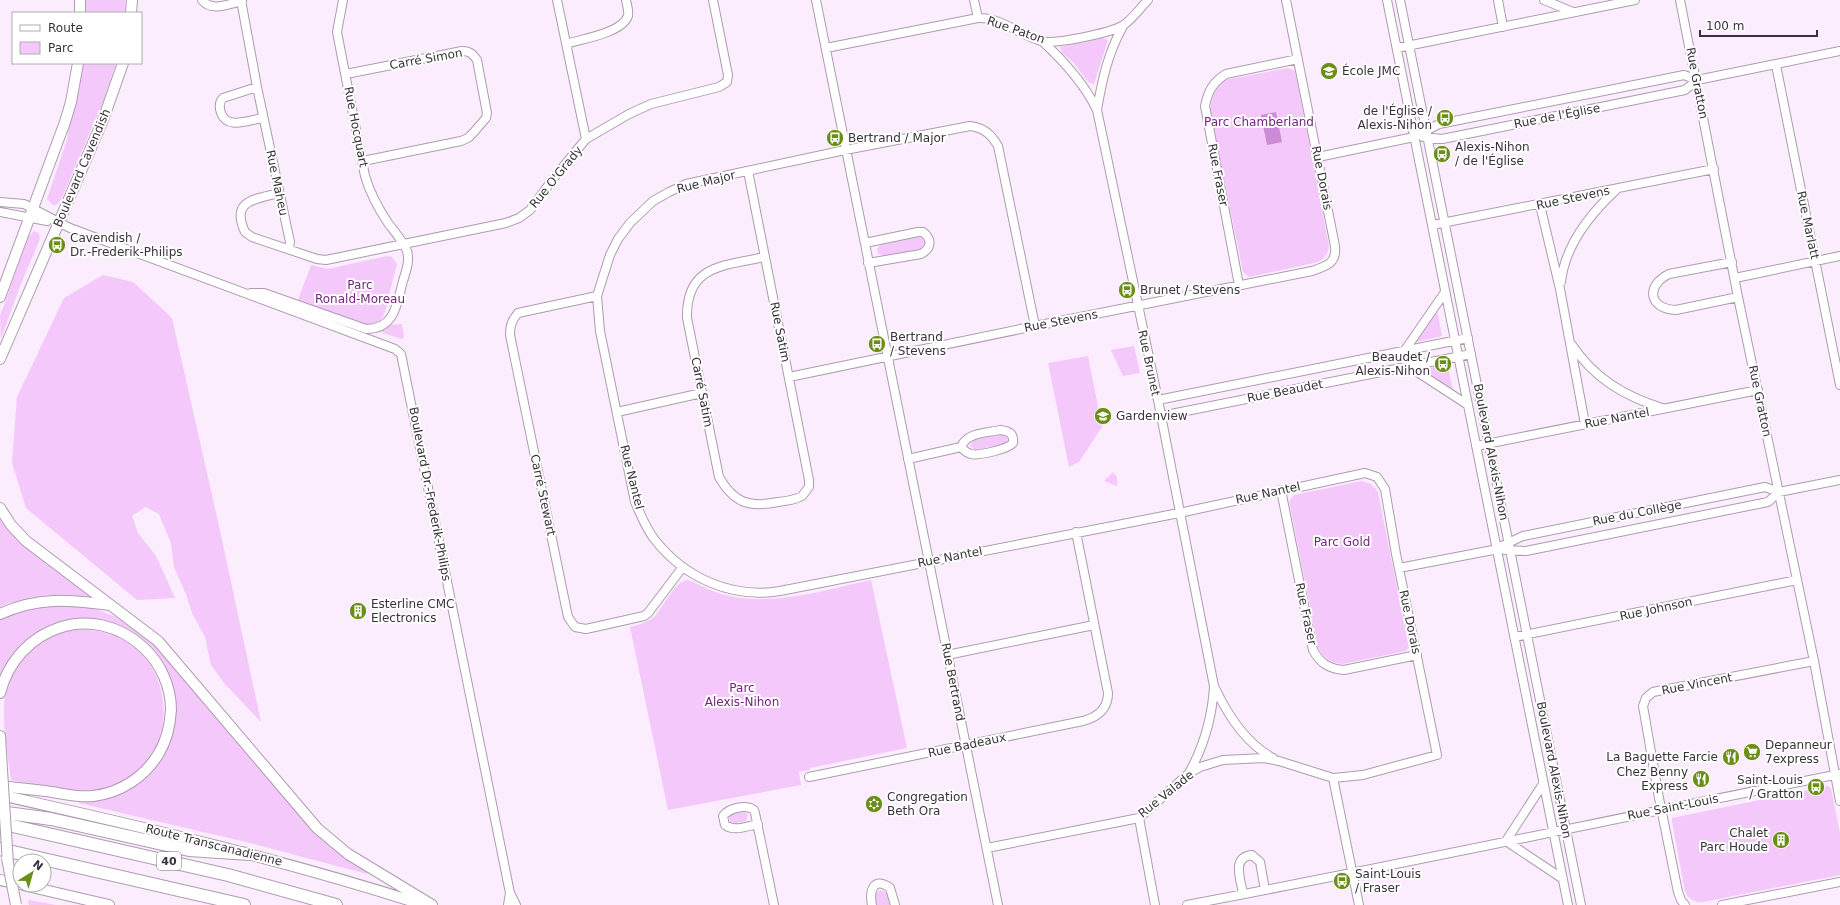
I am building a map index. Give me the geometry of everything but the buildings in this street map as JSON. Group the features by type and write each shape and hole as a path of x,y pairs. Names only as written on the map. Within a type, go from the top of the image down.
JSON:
{"highway":[{"path":"0,812 51,819 190,850 250,854"},
{"name":"40","path":"0,823 228,875 336,905"},
{"name":"40","path":"0,849 17,853"},
{"path":"0,852 12,854"},
{"name":"40","path":"52,861 244,905"}],"main road":[{"path":"80,0 80,12"},
{"path":"131,12 132,0"},
{"path":"0,297 66,122 78,64"},
{"name":"Boulevard Cavendish","path":"0,359 110,104 123,64"},
{"path":"0,508 12,525 26,540 158,641 317,828 348,854 432,905"},
{"path":"0,614 24,605 51,600 67,600 112,606"},
{"path":"0,693 6,675 11,666 18,656 33,641 41,635 60,627 83,623 109,627 124,633 148,652 163,674 170,694 171,704 167,734 155,760 140,776 121,788 101,795 82,796 0,786"},
{"path":"0,736 8,864"},
{"name":"Route Transcanadienne","path":"0,795 151,829 250,854 337,877 424,905"},
{"path":"0,823 16,905"},
{"path":"0,880 12,883"},
{"path":"52,892 109,905"}],"street":[{"path":"202,0 209,6 242,1"},
{"name":"Rue Hocquart","path":"343,0 338,32 370,191 387,221 404,245"},
{"path":"558,0 586,139"},
{"path":"566,44 601,34 621,26 628,13 626,0"},
{"name":"Rue O'Grady","path":"404,245 506,223 519,218 530,210 586,139 629,114 651,104 720,87 727,82 728,75 713,0"},
{"name":"Rue Bertrand","path":"816,0 998,905"},
{"path":"974,0 978,18"},
{"path":"1123,26 1148,0"},
{"name":"Rue Dorais","path":"1286,0 1335,246 1336,252 1332,261"},
{"name":"Boulevard Alexis-Nihon","path":"1387,0 1568,905"},
{"name":"Boulevard Alexis-Nihon","path":"1400,0 1581,905"},
{"path":"1498,0 1503,27"},
{"path":"1544,0 1573,12"},
{"path":"1396,48 1636,0"},
{"name":"Rue Gratton","path":"1680,0 1697,80 1734,278 1837,775 1840,801"},
{"name":"Rue Maheu","path":"242,1 263,118 290,242 289,249"},
{"name":"Rue Paton","path":"826,48 978,18 990,19 1042,41 1070,40 1123,26"},
{"name":"Rue Brunet","path":"1098,110 1102,83 1110,54 1123,26"},
{"name":"Rue Brunet","path":"1042,41 1079,79 1089,93 1098,110 1137,306 1158,400 1214,686 1221,702 1242,732 1254,745 1278,761"},
{"name":"Carré Simon","path":"346,74 468,51 474,55 477,60 487,107 486,118 468,138 462,141 363,161"},
{"name":"Rue de l'Église","path":"1427,134 1442,139 1685,90 1697,80 1840,51"},
{"name":"Rue Fraser","path":"1240,285 1205,106 1207,96 1217,80 1226,74 1298,59"},
{"name":"Rue Marlatt","path":"1776,65 1840,385"},
{"name":"Rue de l'Église","path":"1318,157 1427,134 1439,124 1684,75 1697,80"},
{"path":"257,87 223,98 220,101 220,110 224,120 228,123 263,118"},
{"name":"Rue Major","path":"617,412 600,331 597,296 605,268 618,239 630,223 653,201 686,184 845,150 970,126 979,127 987,132 994,139 1000,154 1035,326"},
{"name":"Rue Stevens","path":"1432,225 1540,205 1714,169"},
{"name":"Rue Satim","path":"748,171 809,480 807,492"},
{"path":"1560,289 1563,266 1576,238 1596,210 1616,189"},
{"path":"279,193 246,202 240,212 244,232 252,237 322,260 404,245"},
{"name":"Boulevard Dr.-Frederik-Philips","path":"0,202 20,204 31,213"},
{"path":"1540,205 1560,289 1585,424"},
{"name":"Boulevard Dr.-Frederik-Philips","path":"0,212 31,213 395,349 401,354 510,893"},
{"path":"865,243 918,232 922,232 930,240 930,246 927,251 921,254 868,263"},
{"name":"Boulevard Dr.-Frederik-Philips","path":"245,293 264,293 347,324 363,329 371,329 385,322 397,308 408,263 408,254 404,245"},
{"path":"1734,278 1840,256"},
{"name":"Carré Satim","path":"765,258 708,271 695,282 690,290 686,304 686,318 719,477 725,488 734,497 749,504 766,505 796,499 807,492"},
{"name":"Rue Stevens","path":"789,377 1312,271 1327,266 1332,261"},
{"path":"1732,262 1669,274 1661,278 1655,285 1653,291 1657,302 1667,310 1676,310 1738,297"},
{"path":"1405,350 1445,292"},
{"name":"Carré Stewart","path":"597,296 518,313 513,318 510,326 510,334 568,617 575,627 586,629 644,616 648,613 682,568"},
{"name":"Rue Beaudet","path":"1158,400 1468,338"},
{"path":"1570,340 1580,357 1608,384 1643,402 1664,408"},
{"name":"Rue Beaudet","path":"1161,416 1471,354"},
{"path":"1408,366 1468,405"},
{"name":"Rue Nantel","path":"1476,446 1758,390"},
{"path":"617,412 702,393"},
{"name":"Rue Nantel","path":"617,412 635,502 654,540 682,568 720,587 747,592 770,593 1365,474 1377,477 1385,489"},
{"path":"908,459 961,447 966,439 971,436 1000,430 1007,430 1011,433 1013,438 1012,443 1007,448 976,455 970,454 961,447"},
{"name":"Rue du Collège","path":"1399,568 1509,546 1523,536 1765,487 1779,492 1840,480"},
{"name":"Rue Dorais","path":"1385,489 1399,568 1437,754"},
{"name":"Rue Fraser","path":"1281,490 1313,650 1318,658 1334,669 1344,670 1417,655"},
{"name":"Rue du Collège","path":"1509,546 1526,551 1768,502 1779,492"},
{"path":"947,655 1094,625 1076,532"},
{"name":"Rue Johnson","path":"1514,637 1797,580"},
{"name":"Rue Badeaux","path":"809,777 966,746 1091,719 1105,708 1108,693 1094,625"},
{"name":"Rue Vincent","path":"1685,905 1678,892 1661,810 1643,706 1646,698 1652,692 1814,661"},
{"name":"Rue Brunet","path":"1188,774 1202,747 1206,735 1212,708 1214,686"},
{"name":"Rue Valade","path":"987,848 1139,818 1188,774 1200,767 1223,760 1254,758 1278,761 1333,778 1363,775 1437,754"},
{"name":"Rue Saint-Louis","path":"1187,905 1354,874 1553,831 1837,775"},
{"path":"1333,778 1360,905"},
{"path":"1543,784 1506,841 1563,879"},
{"path":"1139,818 1155,905"},
{"path":"758,824 774,905"},
{"path":"1243,894 1238,866 1240,861 1246,855 1252,855 1260,862 1265,890"},
{"path":"1722,905 1840,882"},
{"path":"872,905 870,895 871,890 875,886 882,884 890,888 895,905"},
{"path":"508,905 510,893"},
{"path":"510,893 516,905"}],"green space":[{"path":"84,0 125,0 125,12 84,12"},
{"path":"1103,38 1108,40 1094,84 1088,82 1073,62 1062,53 1060,47"},
{"path":"82,64 116,64 103,102 61,200 56,205 53,205 47,199 67,140"},
{"name":"Parc Chamberland","path":"1287,68 1295,71 1329,249 1326,256 1318,262 1249,277 1243,272 1210,110 1216,90 1225,80"},
{"path":"34,231 39,233 40,239 20,286 1,339 0,316 29,236"},
{"path":"918,237 922,238 925,242 920,249 884,256 878,253 877,249 881,244"},
{"name":"Parc Ronald-Moreau","path":"387,256 392,257 397,264 386,310 381,320 376,323 371,325 363,325 298,300 311,265 328,269"},
{"path":"103,275 133,282 172,318 261,722 224,683 211,665 205,637 192,613 186,594 174,567 171,543 159,514 145,507 132,516 138,533 156,556 175,598 137,600 26,508 12,463 17,397 64,298"},
{"path":"1437,310 1442,336 1417,342 1417,340"},
{"path":"402,324 404,336 402,339 383,333 381,329 387,325"},
{"path":"1134,346 1140,373 1123,376 1111,350"},
{"path":"1088,356 1102,427 1079,462 1069,467 1048,363"},
{"path":"1444,365 1448,367 1453,390 1422,370"},
{"path":"1003,434 1008,438 1005,444 975,450 970,446 973,440"},
{"path":"1113,472 1117,477 1117,486 1104,481"},
{"name":"Parc Gold","path":"1362,481 1371,484 1378,492 1409,648 1405,651 1343,664 1328,659 1322,654 1318,647 1289,501 1294,495"},
{"path":"0,517 90,595 88,597 65,595 43,596 22,600 0,607"},
{"name":"Parc Alexis-Nihon","path":"688,580 720,594 761,599 798,596 871,580 907,748 810,768 810,770 799,772 801,785 668,810 630,627 643,623 654,617 678,585 683,581"},
{"path":"74,605 98,610 116,617 154,643 307,824 333,848 368,872 367,874 246,842 79,803 79,801 126,790 172,729 159,659 103,624 94,620 74,620 50,627 40,632 20,647 12,656 0,677 0,618 19,611 36,608"},
{"path":"74,630 111,634 138,650 155,674 163,702 161,732 149,759 127,779 95,790 64,790 11,780 4,725 4,707 10,679 17,667 36,647 47,639 60,633"},
{"path":"1828,786 1831,789 1840,833 1840,875 1703,902 1695,901 1688,896 1685,891 1672,818 1808,790 1809,792 1813,792 1813,789"},
{"path":"745,812 748,815 746,821 734,824 730,822 729,817 731,814"},
{"path":"880,890 887,893 890,905 876,905 875,894"},
{"path":"28,900 56,905 29,905"}],"shaded area":[{"path":"1276,112 1282,142 1267,145 1261,115"}],"place":[{"name":"École JMC","path":"1329,71"},
{"name":"de l'Église / Alexis-Nihon","path":"1445,118"},
{"name":"Bertrand / Major","path":"835,138"},
{"name":"Alexis-Nihon / de l'Église","path":"1442,154"},
{"name":"Cavendish / Dr.-Frederik-Philips","path":"57,245"},
{"name":"Brunet / Stevens","path":"1127,290"},
{"name":"Bertrand / Stevens","path":"877,344"},
{"name":"Beaudet / Alexis-Nihon","path":"1443,364"},
{"name":"Gardenview","path":"1103,416"},
{"name":"Esterline CMC Electronics","path":"358,611"},
{"name":"Depanneur 7express","path":"1752,752"},
{"name":"La Baguette Farcie","path":"1731,757"},
{"name":"Chez Benny Express","path":"1701,779"},
{"name":"Saint-Louis / Gratton","path":"1816,787"},
{"name":"Congregation Beth Ora","path":"874,804"},
{"name":"Chalet Parc Houde","path":"1781,840"},
{"name":"Saint-Louis / Fraser","path":"1342,881"}]}
